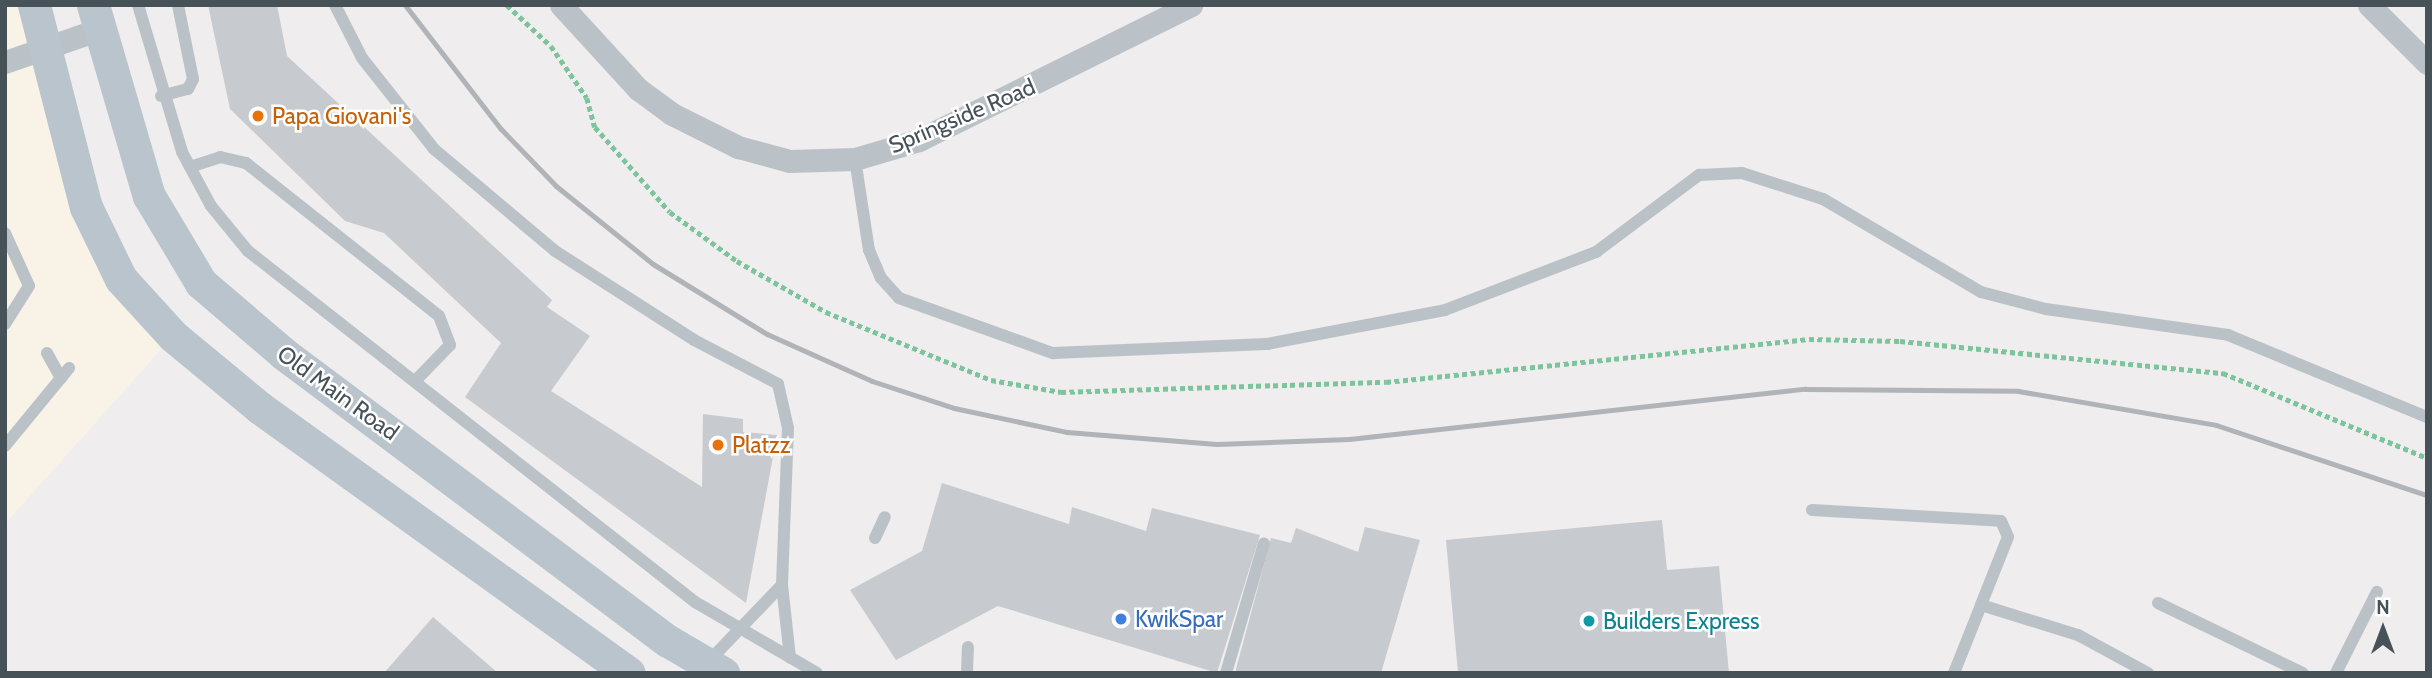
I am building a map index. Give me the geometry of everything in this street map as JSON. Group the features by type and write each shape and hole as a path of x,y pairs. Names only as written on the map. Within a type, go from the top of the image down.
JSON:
{"main road":[{"path":"34,5 43,52 86,207 121,279 173,336 260,408 629,673"},
{"name":"Old Main Road","path":"97,17 145,186 201,283 284,354 710,670"}],"street":[{"name":"Springside Road","path":"561,5 638,89 706,134 790,161 855,159 985,111 1191,5"},
{"path":"2369,5 2427,63"},
{"path":"5,62 43,52 97,17"}],"lane":[{"path":"138,5 161,96 190,167 248,251 417,379 582,515 740,629 817,673"},
{"path":"161,96 188,89 193,79 178,5"},
{"path":"335,5 362,58 434,149 555,250 694,340 778,384 788,428 782,585 790,658"},
{"path":"190,167 220,157 246,163 439,316 450,345 417,379"},
{"path":"855,159 869,250 899,298 1053,353 1267,344 1445,310 1596,253 1699,175 1742,173 1823,199 1981,292 2046,309 2228,335 2427,417"},
{"path":"5,233 29,286 5,324"},
{"path":"5,446 65,373 47,353"},
{"path":"1812,510 2001,520 2008,537 1954,673"},
{"path":"875,538 885,517"},
{"path":"1226,673 1264,543"},
{"path":"710,670 740,629 782,585"},
{"path":"2336,673 2377,592"},
{"path":"2158,603 2303,673"},
{"path":"1981,605 2078,635 2148,673"},
{"path":"967,673 968,647"}],"shaded area":[{"path":"5,5 34,5 86,207 173,336 5,524"}],"building":[{"path":"208,5 277,5 287,56 552,300 547,307 590,336 551,391 702,487 703,414 743,419 743,432 777,435 746,603 465,397 501,343 384,233 345,221 230,109"},
{"path":"942,483 1069,524 1072,507 1146,531 1152,508 1260,535 1217,673 998,606 896,660 850,590 922,551"},
{"name":"Builders Express","path":"1662,520 1667,570 1719,566 1729,673 1458,673 1446,540"},
{"path":"1365,527 1420,540 1381,673 1235,673 1271,538 1291,543 1296,528 1358,552"},
{"path":"433,617 498,673 384,673"}],"railway":[{"path":"405,5 501,129 556,186 653,264 767,334 872,381 954,408 1067,432 1217,444 1349,439 1805,389 2018,391 2216,425 2427,495"}],"place":[{"name":"Papa Giovani's","path":"258,116"},
{"name":"Platzz","path":"718,445"},
{"name":"KwikSpar","path":"1121,619"},
{"name":"Builders Express","path":"1589,621"}]}
